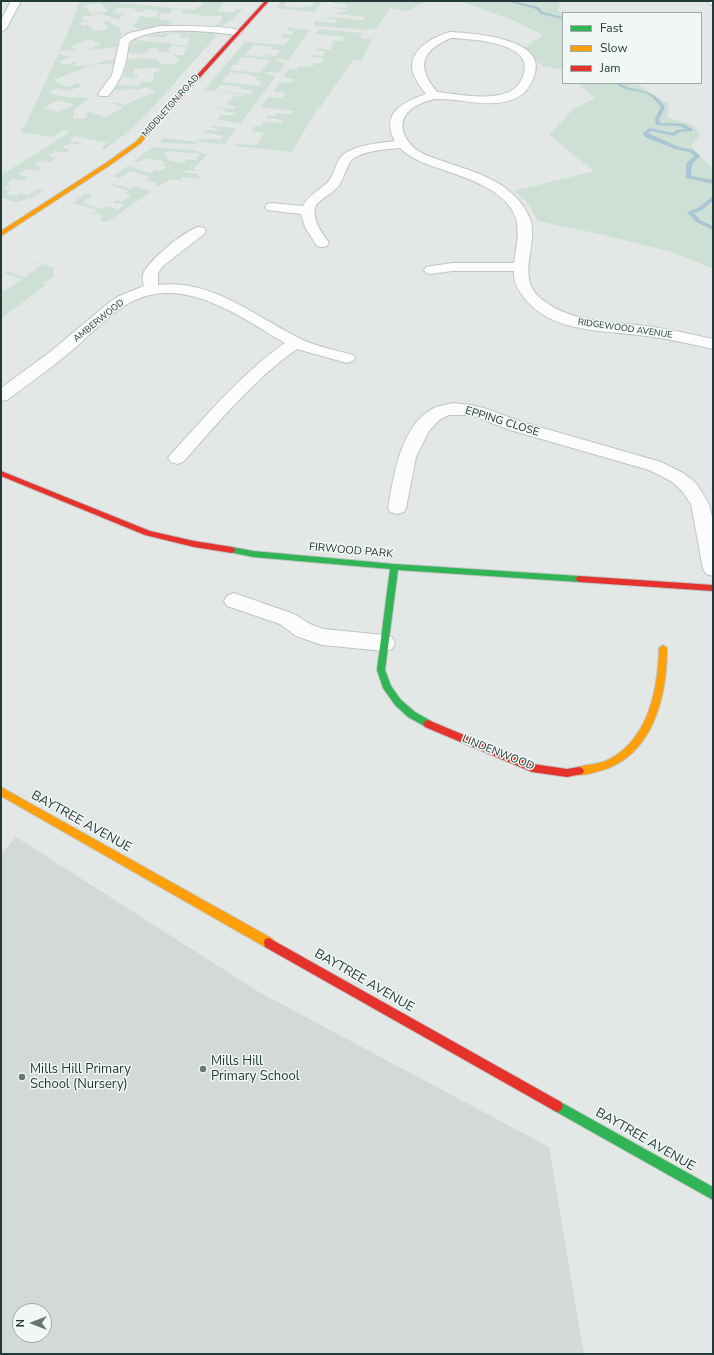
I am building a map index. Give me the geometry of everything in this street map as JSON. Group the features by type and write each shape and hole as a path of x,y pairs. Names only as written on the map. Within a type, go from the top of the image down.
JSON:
{"street":[{"path":"1,28 16,1"},
{"name":"MIDDLETON ROAD","path":"1,234 139,142 267,1"},
{"path":"439,26 450,35"},
{"path":"104,88 118,76 123,58 124,42 127,38 135,34 174,29 238,32"},
{"path":"322,243 320,228 308,220 307,210 313,200 333,185 339,177 346,159 349,156 368,149 402,144 396,127 398,118 403,110 412,104 433,95 490,99 517,98 516,94 524,85 530,72 530,60 524,53 516,48 485,38 471,35 450,35 436,41 425,50 419,58 419,75 433,95"},
{"name":"RIDGEWOOD AVENUE","path":"402,144 416,155 470,175 504,194 516,206 524,220 526,231 520,267 524,290 532,300 551,313 572,322 586,325 654,332 713,344"},
{"path":"272,207 307,210"},
{"path":"152,289 150,282 151,272 180,243 199,231"},
{"path":"431,270 448,262 520,267"},
{"name":"AMBERWOOD","path":"1,396 46,365 122,301 140,292 152,289 166,288 185,290 213,298 280,332 296,342 347,358"},
{"path":"177,458 225,405 279,354 296,342"},
{"name":"EPPING CLOSE","path":"398,508 409,452 424,426 432,417 444,410 457,409 474,412 497,418 596,459 655,466 677,477 689,486 700,504 713,569"},
{"name":"FIRWOOD PARK","path":"1,473 148,533 168,539 253,554 394,567 713,588"},
{"name":"LINDENWOOD","path":"394,567 381,670 382,680 387,691 396,703 407,712 436,728 532,768 567,774 600,767 613,762 624,755 642,734 655,711 664,672 663,648"},
{"path":"234,601 287,619 303,630 322,637 384,643"},
{"name":"BAYTREE AVENUE","path":"1,791 713,1194"}],"shaded area":[{"name":"Mills Hill Primary School","path":"16,837 259,992 549,1147 584,1354 1,1354 1,854"}],"green space":[{"path":"80,1 102,1 195,10 205,1 226,1 217,11 232,13 236,9 243,9 230,21 219,26 214,26 221,22 222,16 202,16 199,20 200,15 181,13 182,9 172,9 170,13 161,13 159,19 173,21 169,26 142,29 132,26 141,16 146,16 145,18 156,17 159,11 147,9 143,12 136,12 137,9 117,8 114,13 123,14 119,20 102,14 81,17 84,20 89,20 79,23 83,26 88,25 95,31 109,29 106,26 107,25 101,22 107,21 122,29 120,30 122,34 116,42 118,44 117,47 87,50 101,44 89,39 71,47 77,50 61,51 59,55 73,56 58,62 66,65 75,62 77,63 72,65 84,66 118,59 117,64 95,64 53,80 67,87 77,83 83,86 67,91 56,88 49,93 66,97 91,98 76,109 73,119 86,118 87,111 105,117 124,107 112,103 114,102 124,105 156,91 145,87 138,90 113,90 118,85 139,86 140,82 153,82 154,72 162,71 155,68 134,69 133,75 138,75 137,78 123,77 128,59 158,59 157,61 161,62 160,64 176,64 179,58 174,57 175,55 184,55 187,47 172,46 166,50 170,50 170,52 160,52 158,50 159,48 150,48 141,54 129,53 128,49 131,43 136,40 171,43 170,45 187,45 190,38 180,38 181,34 168,34 166,38 145,36 177,32 217,35 147,114 124,135 105,149 101,148 107,143 75,136 69,140 82,143 79,145 70,143 62,147 70,150 64,153 55,151 48,156 56,158 51,162 42,160 34,165 42,168 36,171 27,169 19,174 28,177 22,181 13,179 7,183 10,184 4,188 11,190 6,194 16,196 20,193 29,195 38,189 43,191 34,197 16,202 1,198 1,175 70,131 63,130 53,137 20,132 26,124 67,35","holes":["100,3 108,11 92,14 84,6","58,100 73,105 58,112 43,108"]},
{"path":"282,1 287,1 283,6 302,8 303,6 311,7 314,1 323,1 314,12 276,8"},
{"path":"335,1 426,1 407,11 390,8 376,28 367,30 315,26 315,21 335,23 338,20 326,18 327,17 363,20 365,17 330,13 341,13 348,10 333,8 346,8 348,5 333,3"},
{"path":"459,1 556,1 560,3 558,11 562,12 562,70 542,66 524,48 543,35 515,21"},
{"path":"288,28 310,30 288,60 277,59 275,61 286,63 278,73 267,72 265,74 276,76 240,124 216,119 220,115 236,114 223,111 224,109 204,106 234,109 236,106 227,105 227,103 234,96 243,97 245,95 204,90 245,42 285,45 290,38 281,37 283,34 292,35 295,31 287,30","holes":["254,45 272,47 271,49 281,50 276,56 266,55 265,57 245,55","241,57 270,60 260,73 230,70 234,64 238,65 239,62 237,62","230,72 250,74 249,76 258,77 256,80 262,81 259,86 222,82","220,85 241,87 240,89 253,91 250,94 215,91"]},
{"path":"320,29 362,33 360,38 371,39 374,34 362,60 353,60 319,109 317,109 292,152 235,146 236,144 257,145 264,133 251,131 255,126 261,126 264,122 281,123 284,120 267,118 267,115 275,116 277,113 292,114 294,111 260,107 268,97 282,98 285,93 273,91 280,82 291,83 294,79 283,77 289,69 296,69 299,66 312,67 315,63 321,63 324,58 311,57 313,55 323,56 326,52 316,50 317,48 330,50 333,46 321,44 331,45 334,41 329,40 342,41 344,37 315,34"},
{"path":"578,84 637,84 669,104 667,117 695,126 700,135 691,146 713,169 713,269 675,253 599,234 538,221 526,201 514,191 594,171 549,135 573,109 595,98"},
{"path":"211,126 236,128 225,144 198,142 200,139 221,139 223,136 204,132 206,130 223,131 210,127"},
{"path":"164,138 198,142 195,144 159,142"},
{"path":"153,147 192,150 208,154 193,169 203,172 187,170 184,172 198,174 197,176 201,177 199,179 183,177 181,180 196,183 172,179 159,186 155,185 157,183 146,180 150,177 131,171 120,178 113,176 128,166 151,173 155,170 160,171 167,167 162,165 164,164 163,161 146,158 139,162 134,161","holes":["168,151 199,154 195,160 187,159 184,163 169,161 167,159 169,157 164,156"]},
{"path":"113,184 131,189 135,186 152,191 107,222 100,220 104,216 94,213 98,210 72,203 86,193 93,195 82,203 101,209 106,206 118,210 125,205 113,202 116,200 122,202 131,195 125,193 129,191 110,185"},
{"path":"23,258 54,268 54,276 43,284 46,285 1,319 1,297 4,294 1,293 1,290 5,291 22,279 4,273 7,271 25,277 42,265"}],"waterway":[{"path":"508,1 537,8 542,13 562,18"},
{"path":"618,84 631,90 652,95 663,107 657,119 658,124 680,125 687,127 690,130 678,131 674,135 650,129 645,133 647,136 677,148 691,151 697,156 689,164 688,177 713,182"},
{"path":"713,198 700,209 690,212 698,221 713,228"}],"traffic: fast":[{"path":"232,550 253,554 394,567 579,579"},
{"path":"394,567 381,670 387,688 398,703 412,715 428,724"},
{"path":"557,1106 713,1194"}],"traffic: slow":[{"path":"1,234 108,164 139,142 145,135"},
{"path":"579,771 593,769 617,759 635,743 643,732 658,698 662,674 663,648"},
{"path":"1,791 269,943"}],"traffic: jam":[{"path":"145,135 267,1"},
{"path":"1,473 148,533 194,544 232,550"},
{"path":"579,579 713,588"},
{"path":"428,724 532,768 567,773 579,771"},
{"path":"269,943 557,1106"}],"place":[{"name":"Mills Hill Primary School","path":"203,1069"},
{"name":"Mills Hill Primary School (Nursery)","path":"22,1077"}]}
